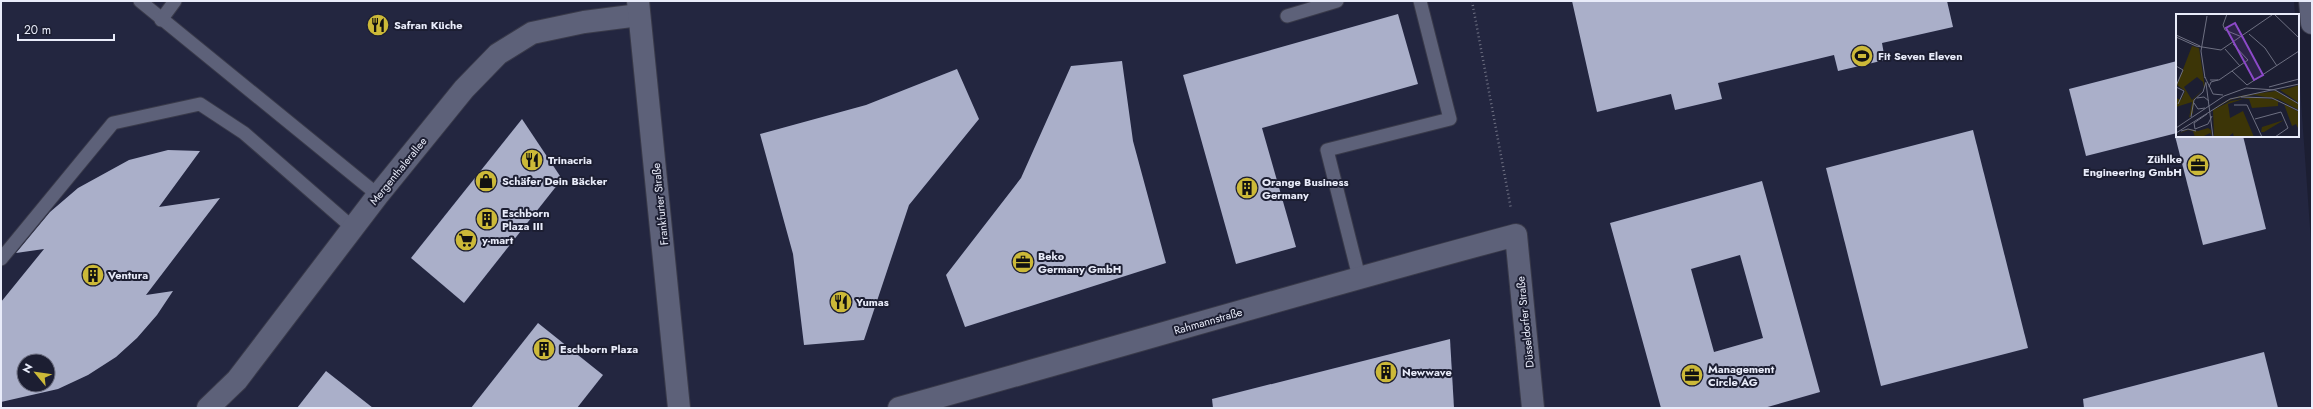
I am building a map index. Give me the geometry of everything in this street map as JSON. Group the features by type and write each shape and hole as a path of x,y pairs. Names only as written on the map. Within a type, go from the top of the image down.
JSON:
{"street":[{"path":"2310,1 2312,23"},
{"name":"Mergenthalerallee","path":"208,408 237,380 378,195 464,89 498,54 532,33 639,8"},
{"name":"Frankfurter Straße","path":"639,8 679,408"},
{"name":"Rahmannstraße","path":"899,408 1208,322 1359,277 1516,235"},
{"name":"Düsseldorfer Straße","path":"1516,235 1534,408"}],"lane":[{"path":"140,1 161,20 378,195"},
{"path":"161,20 175,1"},
{"path":"1287,16 1337,1"},
{"path":"1359,277 1327,150 1450,119 1420,1"},
{"path":"1,259 113,123 200,104 244,133 353,228"}],"path":[{"path":"1472,1 1516,235"}],"shaded area":[{"path":"1,1 2294,1 2295,14 2176,14 2176,137 2299,137 2299,73 2312,256 2312,408 1,408"}],"building":[{"path":"1572,1 1947,1 1953,27 1882,43 1885,60 1838,71 1834,55 1718,83 1722,99 1675,110 1671,94 1597,112"},
{"name":"Orange Business Germany","path":"1398,14 1418,84 1262,128 1296,247 1236,264 1183,75"},
{"path":"1122,61 1133,141 1166,263 965,327 946,275 1021,178 1071,66"},
{"path":"2176,61 2176,133 2086,156 2069,89"},
{"path":"957,69 979,119 909,205 864,340 804,345 793,254 760,134 866,105"},
{"name":"Eschborn Plaza III","path":"522,119 562,179 464,303 411,258"},
{"path":"1973,130 2028,348 1881,386 1826,168"},
{"path":"2175,136 2243,137 2266,229 2203,245"},
{"name":"Ventura","path":"168,150 200,151 159,207 220,198 146,295 173,291 157,315 137,338 116,357 88,375 56,389 56,353 16,353 16,393 40,393 1,402 1,302 44,249 16,253 50,212 78,188 129,160"},
{"path":"1762,181 1820,392 1764,408 1661,408 1610,223","holes":["1740,255 1763,338 1714,352 1691,269"]},
{"name":"Eschborn Plaza","path":"538,323 603,375 577,408 471,408"},
{"name":"Newwave","path":"1450,339 1454,408 1213,408 1212,399"},
{"path":"2264,352 2278,408 2084,408 2083,399"},
{"path":"326,371 373,408 297,408"}],"place":[{"name":"Safran Küche","path":"378,25"},
{"name":"Fit Seven Eleven","path":"1862,56"},
{"name":"Trinacria","path":"532,160"},
{"name":"Zühlke Engineering GmbH","path":"2198,165"},
{"name":"Schäfer Dein Bäcker","path":"486,181"},
{"name":"Orange Business Germany","path":"1247,188"},
{"name":"Eschborn Plaza III","path":"487,219"},
{"name":"y-mart","path":"466,240"},
{"name":"Beko Germany GmbH","path":"1023,262"},
{"name":"Ventura","path":"93,275"},
{"name":"Yumas","path":"841,302"},
{"name":"Eschborn Plaza","path":"544,349"},
{"name":"Newwave","path":"1386,372"},
{"name":"Management Circle AG","path":"1692,375"}]}
